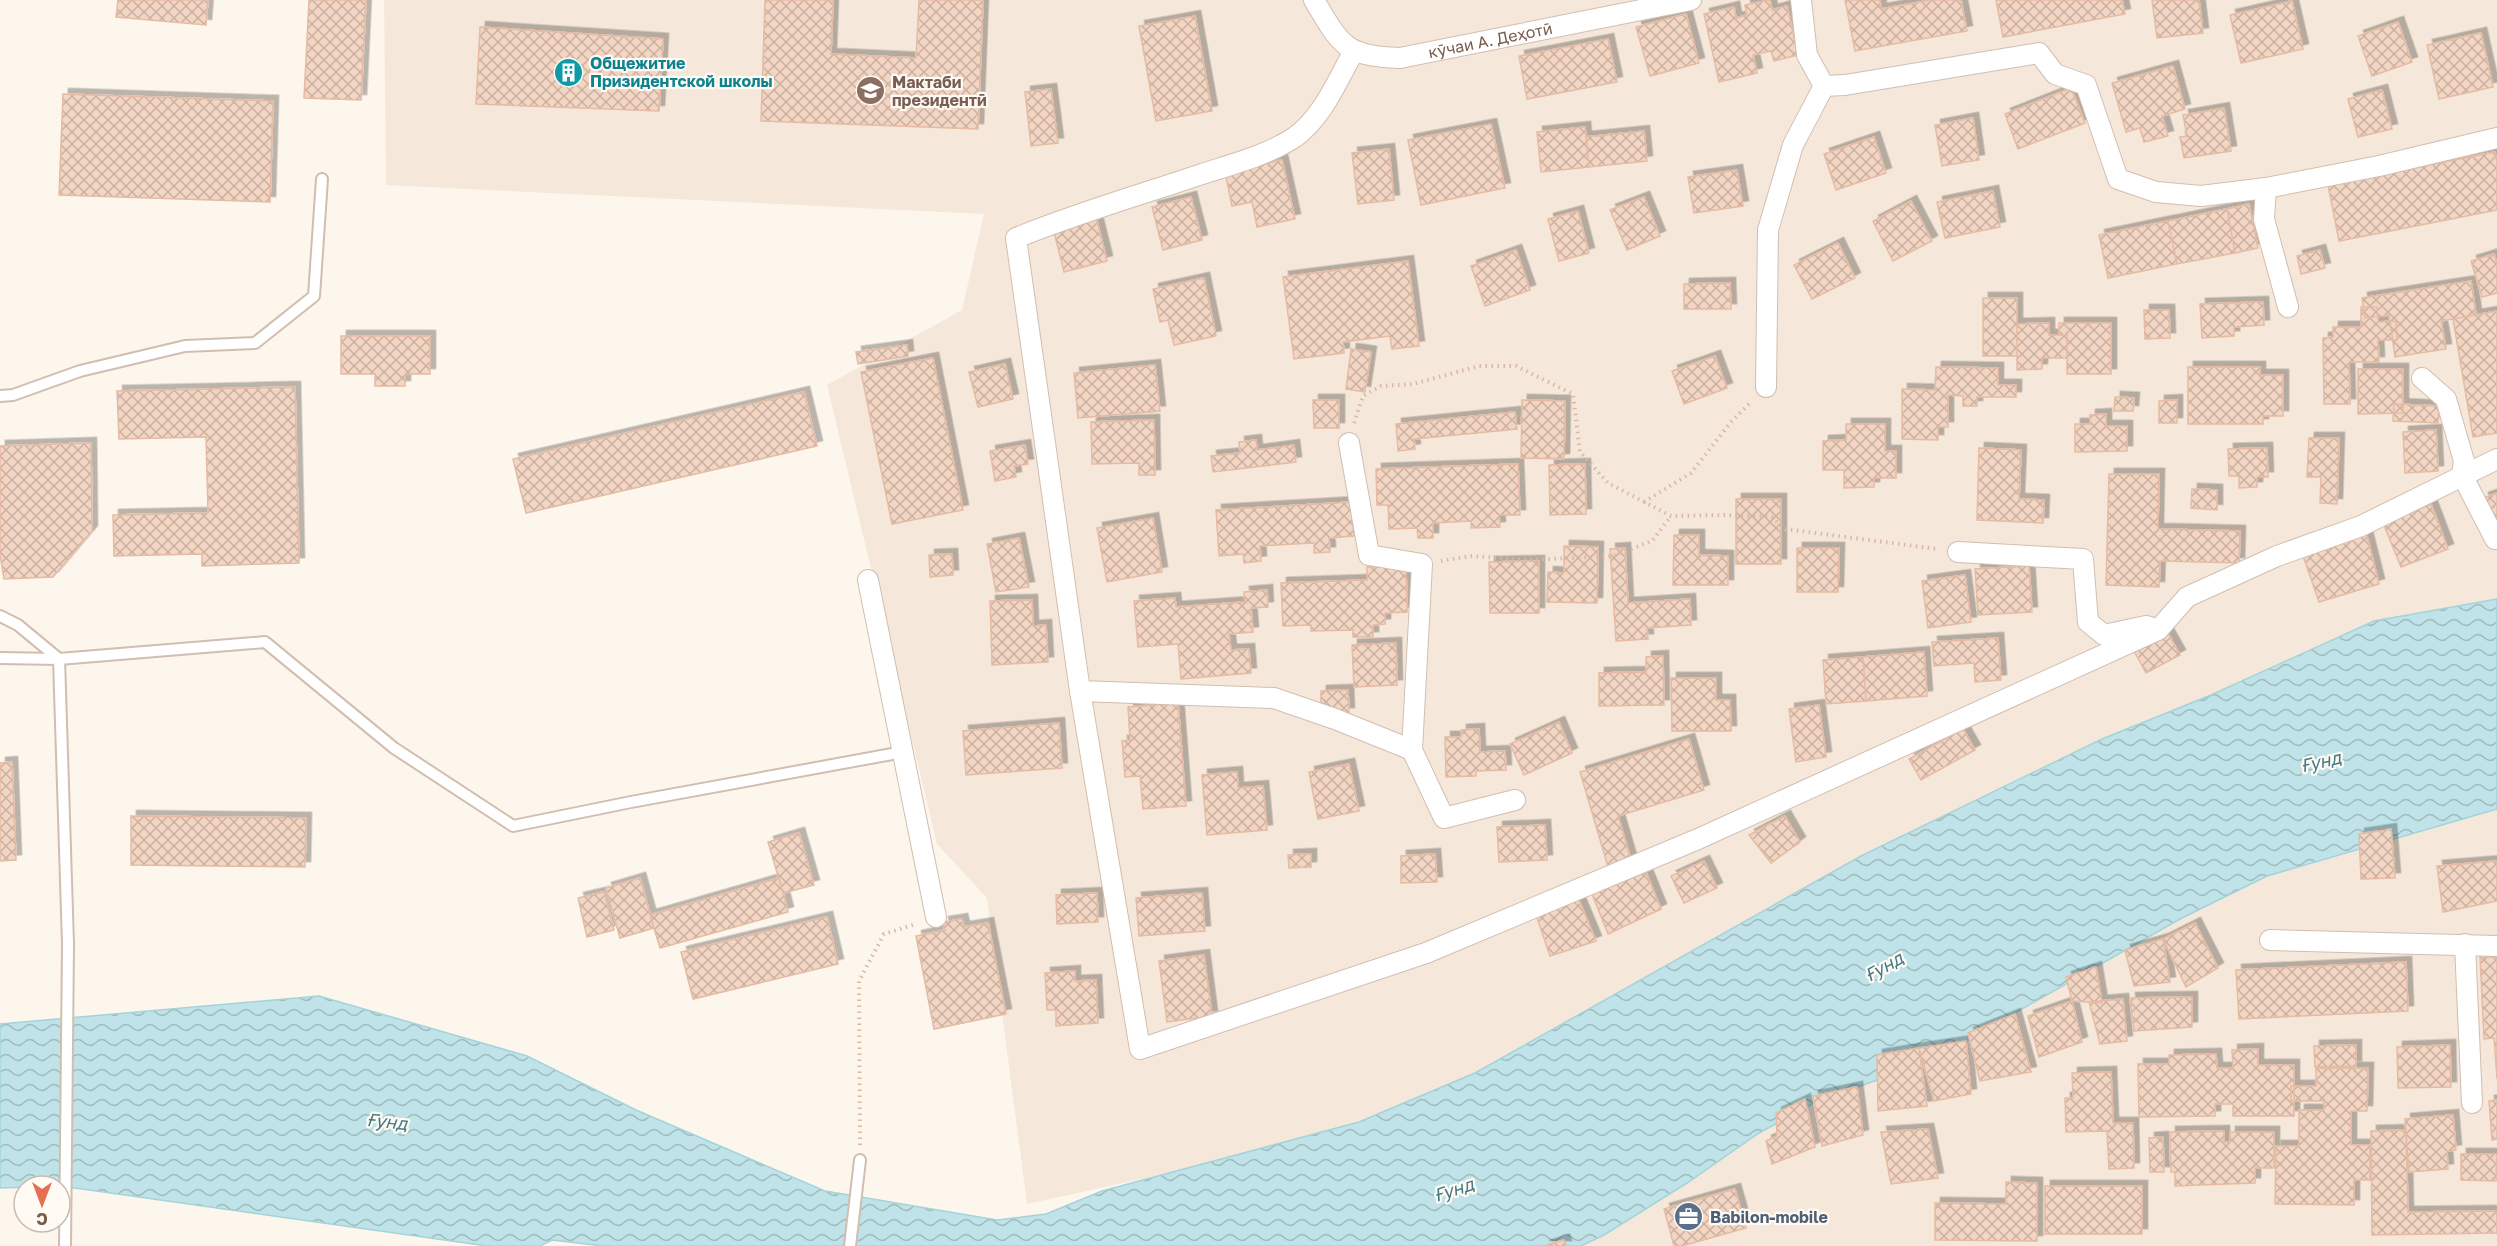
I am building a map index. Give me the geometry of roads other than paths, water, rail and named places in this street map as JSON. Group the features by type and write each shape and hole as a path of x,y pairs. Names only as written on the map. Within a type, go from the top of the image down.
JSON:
{"street":[{"path":"1314,0 1340,41 1354,51 1315,118 1296,136 1268,151 1228,166 1052,223 1016,238 1080,691 1140,1049 1437,949 1698,839 2158,630 2187,597 2277,556 2361,526 2497,459"},
{"name":"кӯчаи А. Деҳотӣ","path":"1354,51 1370,57 1400,58 1691,0"},
{"path":"1801,0 1807,56 1824,86"},
{"path":"1824,86 1845,85 2039,53 2055,74 2086,85 2118,178 2156,192 2201,196 2266,188 2379,166 2497,138"},
{"path":"1766,387 1768,230 1793,145 1824,86"},
{"path":"2266,188 2264,219 2288,307"},
{"path":"2422,378 2446,399 2464,461 2462,475 2495,539"},
{"path":"1348,443 1369,555 1422,564 1412,750 1444,818 1515,801"},
{"path":"1958,552 2083,559 2088,622 2104,635 2146,626 2158,630"},
{"path":"868,580 936,917"},
{"path":"1080,691 1274,698 1335,719 1412,750"},
{"path":"2270,940 2497,946"},
{"path":"2465,944 2472,1103"}],"lane":[{"path":"0,396 14,395 80,371 184,346 255,343 314,296 322,179"},
{"path":"0,616 18,625 60,659 68,944 65,1246"},
{"path":"0,658 60,659 265,642 394,748 513,826 903,752"},
{"path":"850,1246 860,1160"}],"water":[{"name":"Ғунд","path":"2497,599 2497,809 2267,876 2180,919 1966,1041 1910,1068 1814,1103 1759,1133 1687,1183 1604,1235 1581,1246 603,1246 552,1240 540,1246 487,1246 72,1188 72,1174 12,1174 12,1188 0,1188 0,1024 319,996 527,1056 636,1110 825,1191 997,1220 1046,1214 1102,1191 1359,1122 1475,1073 1861,856 2102,739 2211,695 2374,621"}],"place":[{"name":"Общежитие Призидентской школы","path":"569,72"},
{"name":"Мактаби президентӣ","path":"871,91"},
{"name":"Babilon-mobile","path":"1689,1217"}]}
